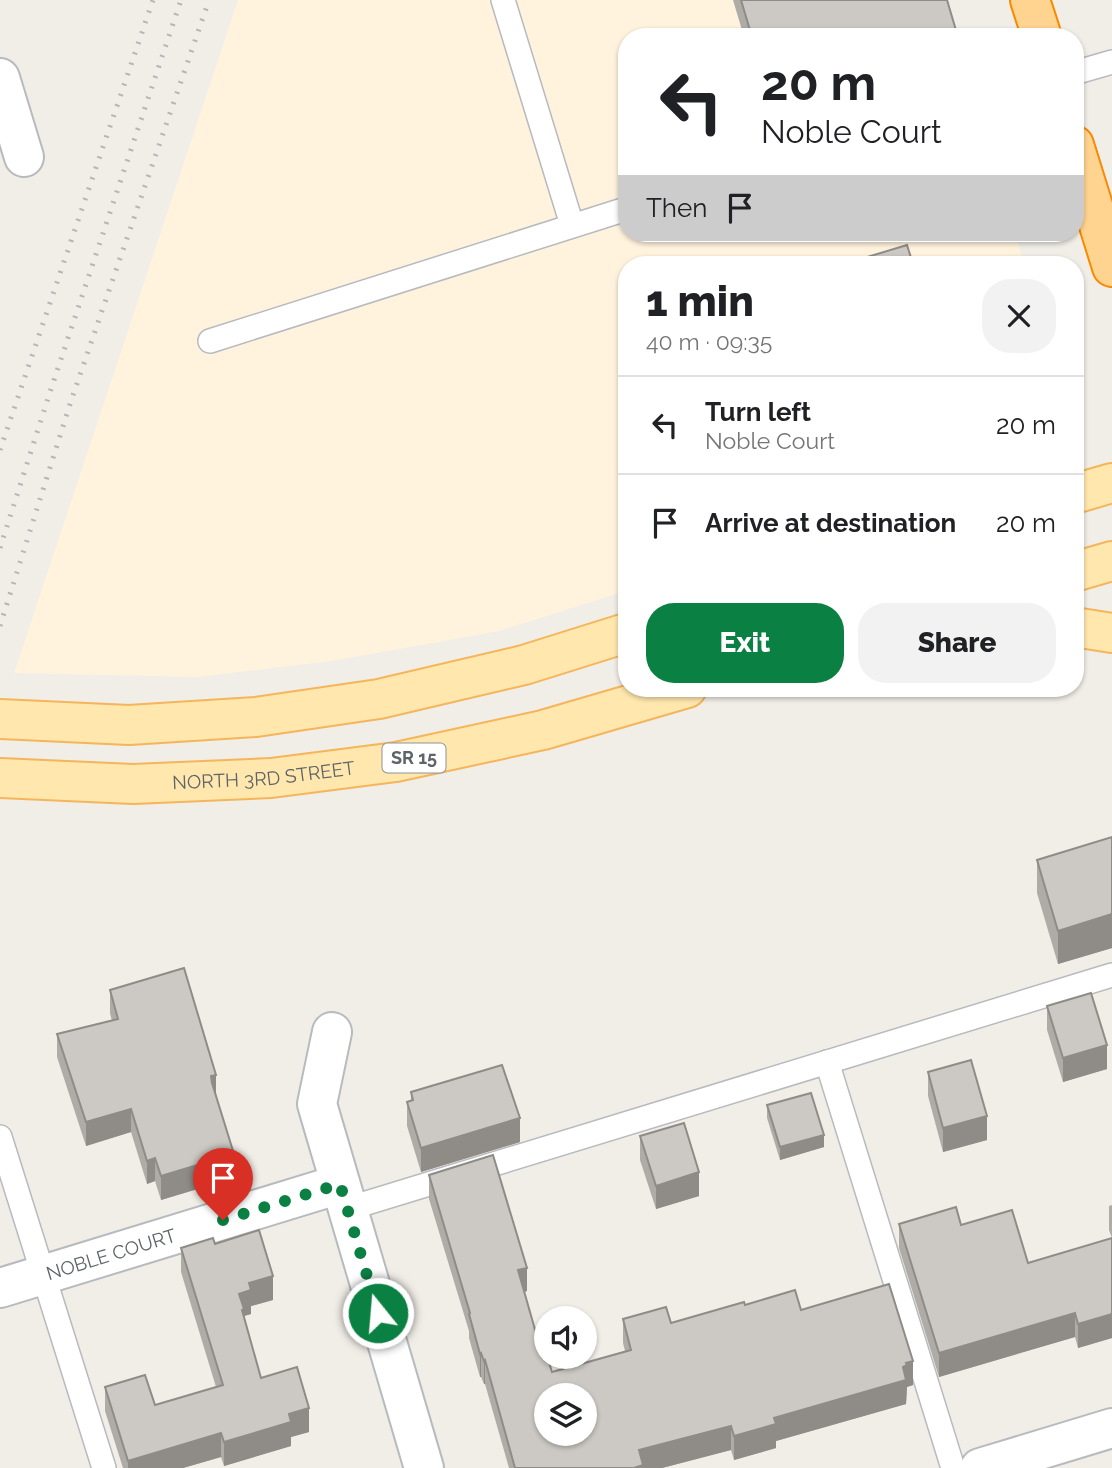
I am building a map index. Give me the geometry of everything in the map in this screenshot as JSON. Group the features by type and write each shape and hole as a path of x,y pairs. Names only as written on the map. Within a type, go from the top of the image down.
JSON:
{"highway":[{"path":"1030,0 1039,28"},
{"path":"1084,177 1112,267"}],"main road":[{"path":"1084,491 1112,482"},
{"path":"1084,569 1112,561"},
{"path":"1084,629 1112,633"},
{"path":"0,719 129,725 256,717 379,699 524,665 618,636"},
{"name":"NORTH 3RD STREET","path":"0,778 133,784 271,778 396,762 543,730 656,697"}],"street":[{"path":"0,78 24,157"},
{"path":"332,1032 317,1104 424,1468"},
{"name":"NOBLE COURT","path":"0,1288 343,1197"},
{"path":"980,1468 1112,1428"}],"lane":[{"path":"503,0 572,225"},
{"path":"1084,70 1112,62"},
{"path":"210,341 618,211"},
{"path":"343,1197 827,1062 1112,975"},
{"path":"827,1062 953,1468"},
{"path":"0,1137 104,1468"}],"shaded area":[{"path":"238,0 944,0 952,28 618,28 618,242 1018,242 1022,256 618,256 618,594 499,631 332,661 197,677 14,673"}],"building":[{"path":"741,0 947,0 955,28 749,28"},
{"path":"907,245 910,256 871,256"},
{"path":"1112,837 1112,914 1058,931 1037,860"},
{"path":"184,968 216,1075 211,1076 212,1083 234,1154 161,1176 155,1158 147,1161 131,1109 86,1122 57,1034 118,1019 110,990"},
{"path":"1091,993 1107,1045 1063,1058 1047,1006"},
{"path":"971,1060 987,1116 943,1128 928,1072"},
{"path":"502,1065 520,1118 421,1148 407,1102 413,1100 411,1092"},
{"path":"811,1093 824,1135 780,1147 767,1105"},
{"path":"684,1123 699,1172 656,1186 640,1136"},
{"path":"493,1155 527,1268 518,1270 534,1326 534,1369 551,1369 552,1372 563,1369 597,1369 597,1359 631,1350 623,1319 666,1307 671,1323 795,1290 801,1310 889,1284 913,1361 903,1367 906,1380 774,1418 776,1424 734,1436 731,1426 639,1450 643,1465 634,1468 515,1468 429,1175"},
{"path":"956,1207 961,1225 1012,1210 1028,1263 1112,1238 1112,1314 1078,1324 1075,1313 939,1353 899,1224"},
{"path":"259,1230 273,1276 249,1283 251,1290 239,1294 261,1378 297,1367 309,1408 289,1414 291,1422 224,1442 221,1433 128,1461 105,1387 145,1375 155,1405 223,1385 181,1248 213,1238 215,1244"}],"railway":[{"path":"0,450 153,0"},
{"path":"0,548 181,0"},
{"path":"0,626 71,401 209,0"}],"route":[{"path":"223,1220 340,1184 378,1313"}]}
